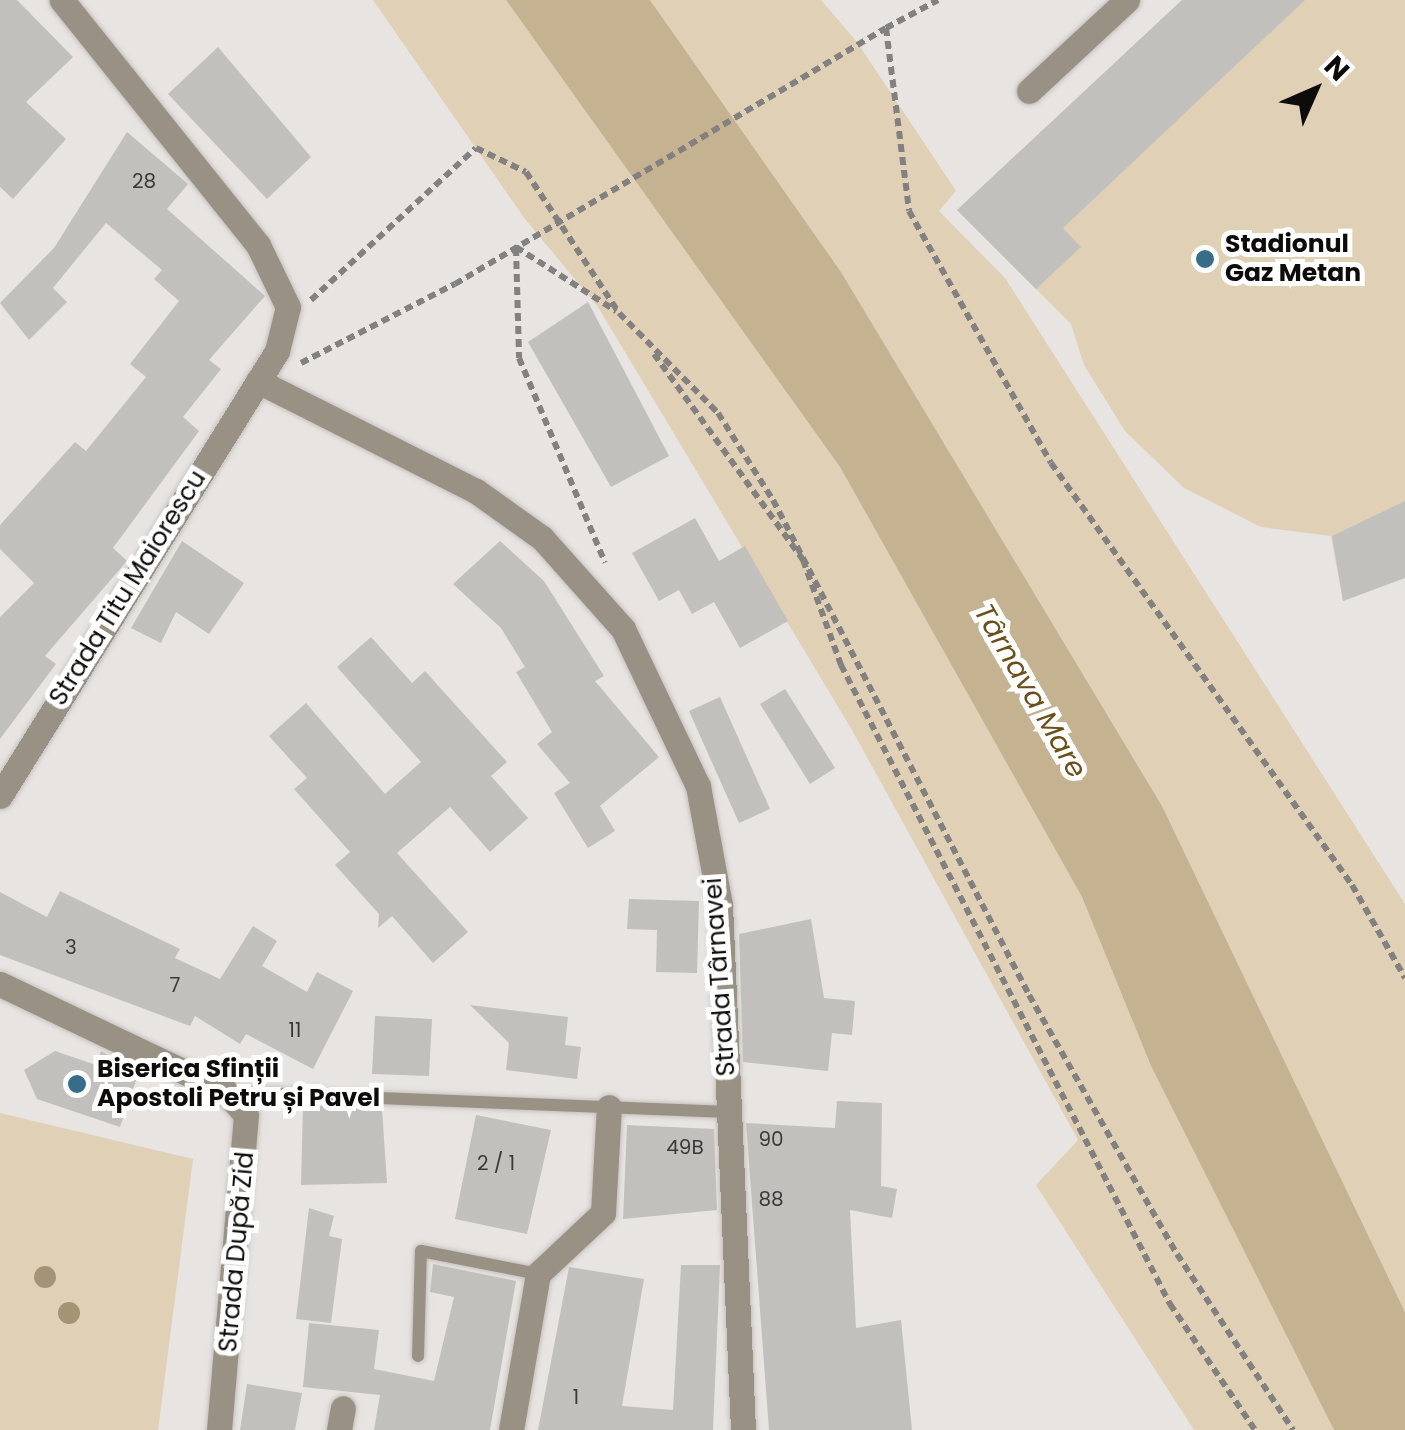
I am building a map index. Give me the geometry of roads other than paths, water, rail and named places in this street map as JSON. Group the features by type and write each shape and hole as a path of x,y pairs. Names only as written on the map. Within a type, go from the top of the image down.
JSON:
{"street":[{"name":"Strada Titu Maiorescu","path":"0,796 286,331 278,278 62,0"},
{"path":"1029,91 1128,0"},
{"name":"Strada Târnavei","path":"258,381 476,490 542,538 623,629 698,786 720,905 743,1430"},
{"path":"0,984 226,1092"},
{"name":"Strada După Zid","path":"218,1430 247,1160 246,1116 226,1092"},
{"path":"511,1430 538,1274 603,1213 608,1107"}],"lane":[{"path":"226,1092 729,1112"},
{"path":"418,1356 421,1251 538,1274"}],"water":[{"name":"Târnava Mare","path":"506,0 650,0 841,272 1162,806 1405,1312 1405,1430 1334,1430 1151,1066 1082,897 840,467"}],"place":[{"name":"Stadionul Gaz Metan","path":"1205,259"},
{"name":"Biserica Sfinții Apostoli Petru și Pavel","path":"77,1084"}]}
